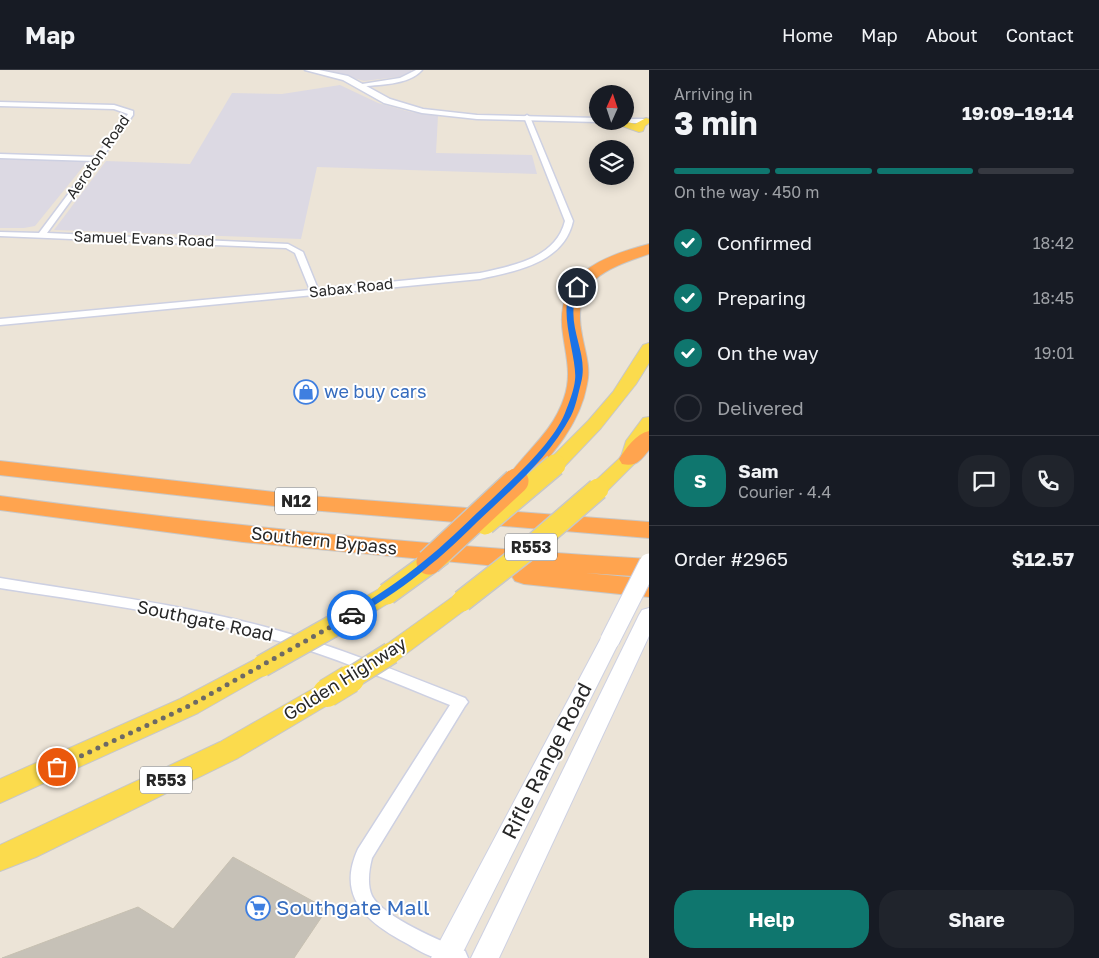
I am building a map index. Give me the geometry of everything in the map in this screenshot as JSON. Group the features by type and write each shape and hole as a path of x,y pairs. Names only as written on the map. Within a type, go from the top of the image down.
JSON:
{"highway":[{"path":"429,562 516,481 539,456 560,428 574,398 578,380 578,364 569,314 574,291 582,281 596,270 645,250"},
{"name":"Golden Highway","path":"630,459 649,437"},
{"name":"Southern Bypass","path":"0,468 310,503 649,530"},
{"name":"Southern Bypass","path":"0,503 137,522 496,558 649,568"},
{"path":"593,526 649,520"},
{"path":"137,522 263,546 649,588"}],"main road":[{"path":"0,791 189,706 387,594 429,562 472,534 523,494 555,465 585,436 617,398 634,375 649,348"},
{"path":"630,459 635,441 649,422"},
{"name":"Golden Highway","path":"0,858 26,848 229,750 391,653 531,547 630,459"},
{"name":"Rifle Range Road","path":"450,956 649,563"},
{"name":"Rifle Range Road","path":"485,958 646,621"}],"street":[{"path":"309,70 338,76 359,85 381,98 414,109 463,116 589,119"},
{"path":"359,85 408,78 417,74 419,70"},
{"name":"Aeroton Road","path":"0,104 106,106 130,111 131,114 97,158 42,236"},
{"name":"Sabax Road","path":"0,322 480,276 532,262 552,250 567,234 569,221 527,118"},
{"path":"0,156 97,158"},
{"path":"0,246 1,234"},
{"name":"Samuel Evans Road","path":"1,234 288,246 299,252 315,292"},
{"name":"Southgate Road","path":"0,583 168,610 268,634 351,661 460,702 364,855 359,883 366,903 383,918 422,942 450,956"}],"shaded area":[{"path":"326,70 411,70 411,73 405,76 364,81"},
{"path":"340,85 378,103 410,112 438,116 436,153 532,155 537,174 317,167 301,239 54,230 106,161 190,164 232,93 282,94"},
{"path":"0,158 81,160 86,163 35,226 0,228"}],"building":[{"name":"Southgate Mall","path":"233,857 327,909 294,958 2,958 138,907 173,929"}],"way so far":[{"path":"57,767 189,706 352,615"}],"place":[{"name":"we buy cars","path":"306,392"},
{"name":"Southgate Mall","path":"258,908"}],"route":[{"path":"352,615 387,594 429,562 516,481 539,456 560,428 568,414 578,380 578,364 569,314 571,298 577,287"}]}
